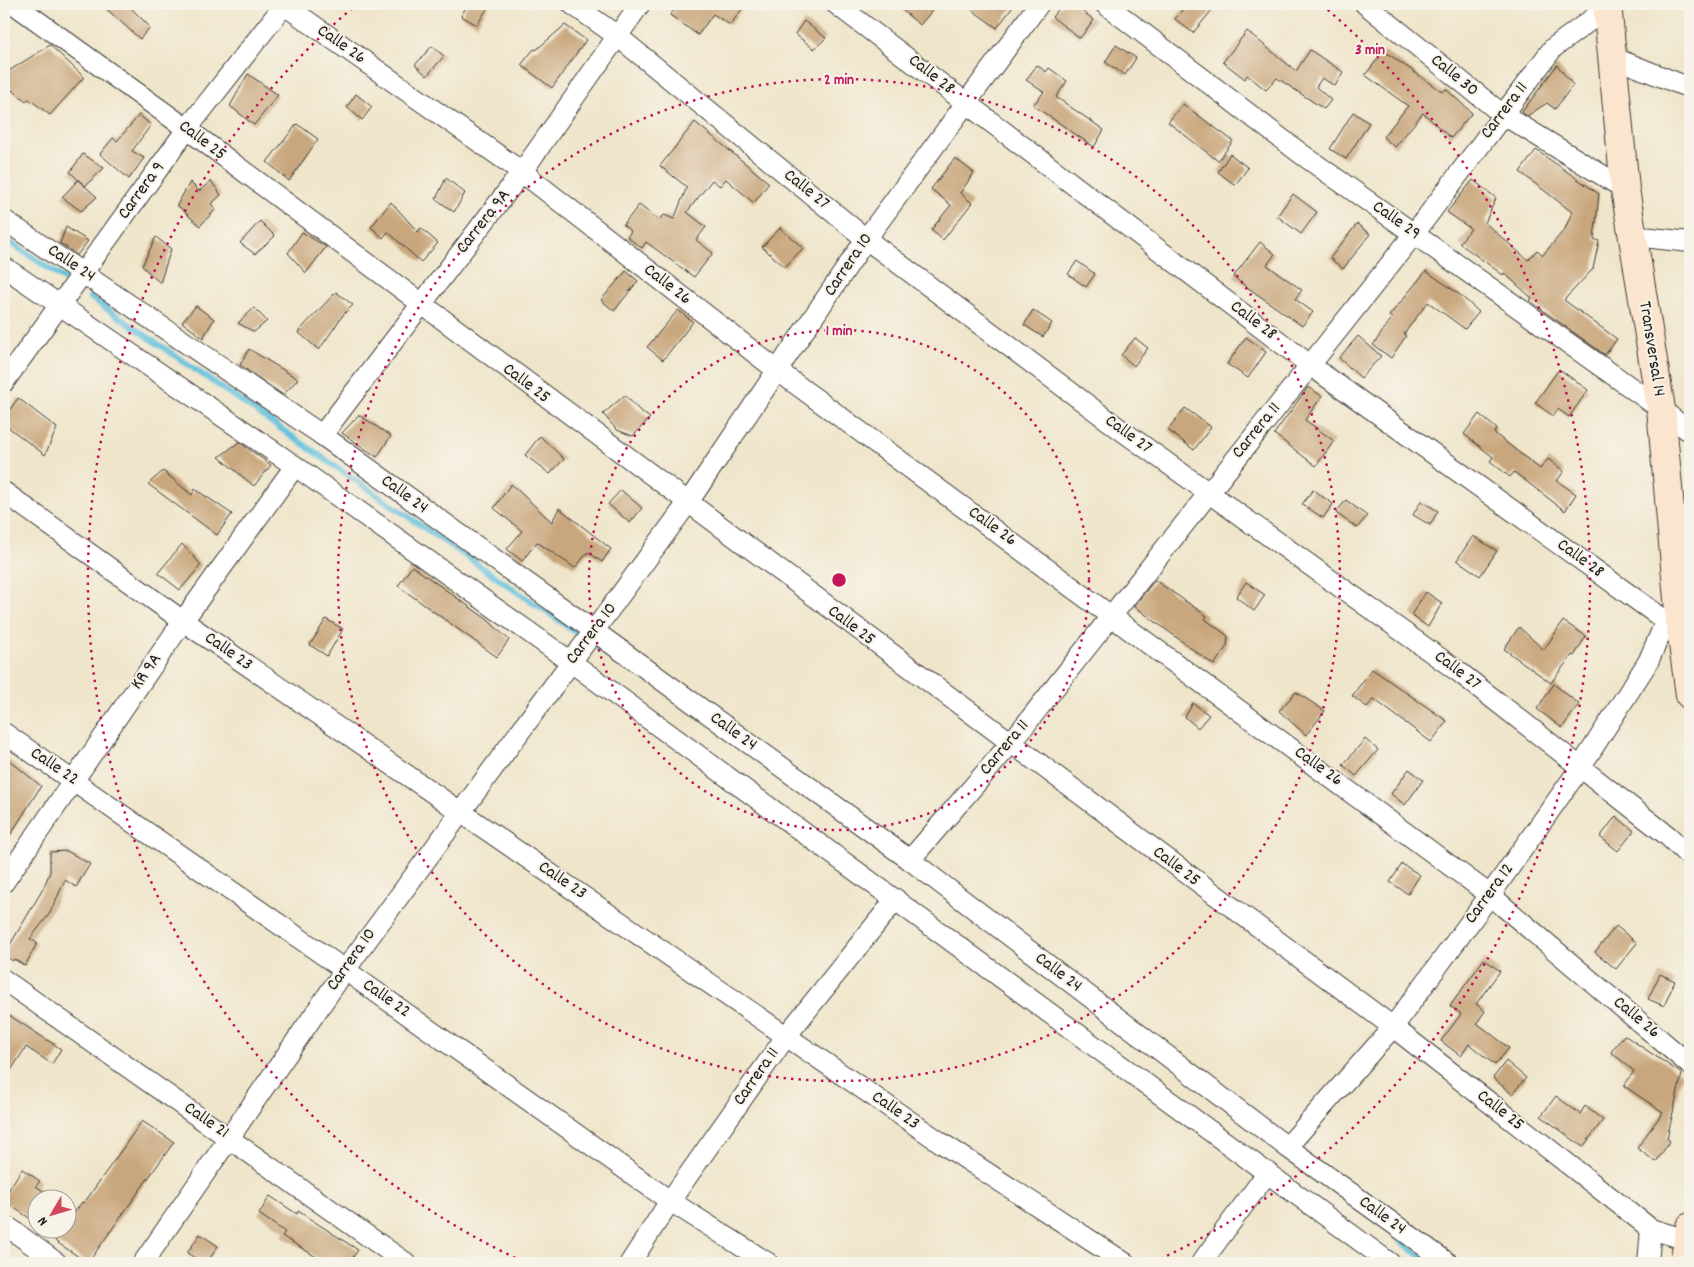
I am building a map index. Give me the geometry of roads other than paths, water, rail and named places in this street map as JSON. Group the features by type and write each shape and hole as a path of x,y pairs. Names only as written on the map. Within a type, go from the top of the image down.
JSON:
{"street":[{"name":"Calle 25","path":"14,4 187,129 687,504 1393,1027 1651,1229 1688,1243"},
{"name":"Carrera 9","path":"4,382 187,129 284,4"},
{"name":"Calle 26","path":"284,4 522,172 778,371 1111,614 1490,895 1690,1065"},
{"name":"Calle 27","path":"572,4 616,35 866,239 1209,492 1459,672 1668,836 1690,857"},
{"name":"Carrera 9A","path":"322,436 522,172 616,35 640,4"},
{"name":"Calle 28","path":"836,4 1310,365 1673,621"},
{"name":"Carrera 10","path":"143,1263 231,1138 345,970 687,504 866,239 1039,4"},
{"name":"Calle 29","path":"1105,4 1300,153 1661,409 1690,432"},
{"name":"Calle 30","path":"1365,4 1502,114 1625,189"},
{"name":"Carrera 11","path":"910,860 1010,744 1111,614 1414,234 1553,48 1607,6"},
{"name":"Transversal 14","path":"1607,6 1625,189 1661,409 1673,621 1688,654 1690,696"},
{"path":"1612,57 1690,88"},
{"name":"Calle 24","path":"4,220 322,436 910,860 1287,1147 1448,1263"},
{"path":"1633,236 1690,242"},
{"name":"Calle 24","path":"4,267 295,466 572,660 1390,1263"},
{"name":"KR 9A","path":"4,882 183,621 295,466"},
{"name":"Calle 23","path":"4,492 183,621 940,1142 1125,1263"},
{"name":"Carrera 12","path":"1287,1147 1393,1027 1490,895 1580,768 1673,621"},
{"name":"Calle 22","path":"4,733 345,970 670,1201 768,1263"},
{"name":"Carrera 11","path":"630,1263 670,1201 787,1035 896,899"},
{"name":"Calle 21","path":"4,980 406,1263"},
{"path":"1201,1263 1268,1172"},
{"path":"4,1224 57,1263"},
{"path":"1648,1263 1651,1229"}],"waterway":[{"path":"4,238 64,279"},
{"path":"90,297 632,671"},
{"path":"1401,1241 1429,1263"}]}
